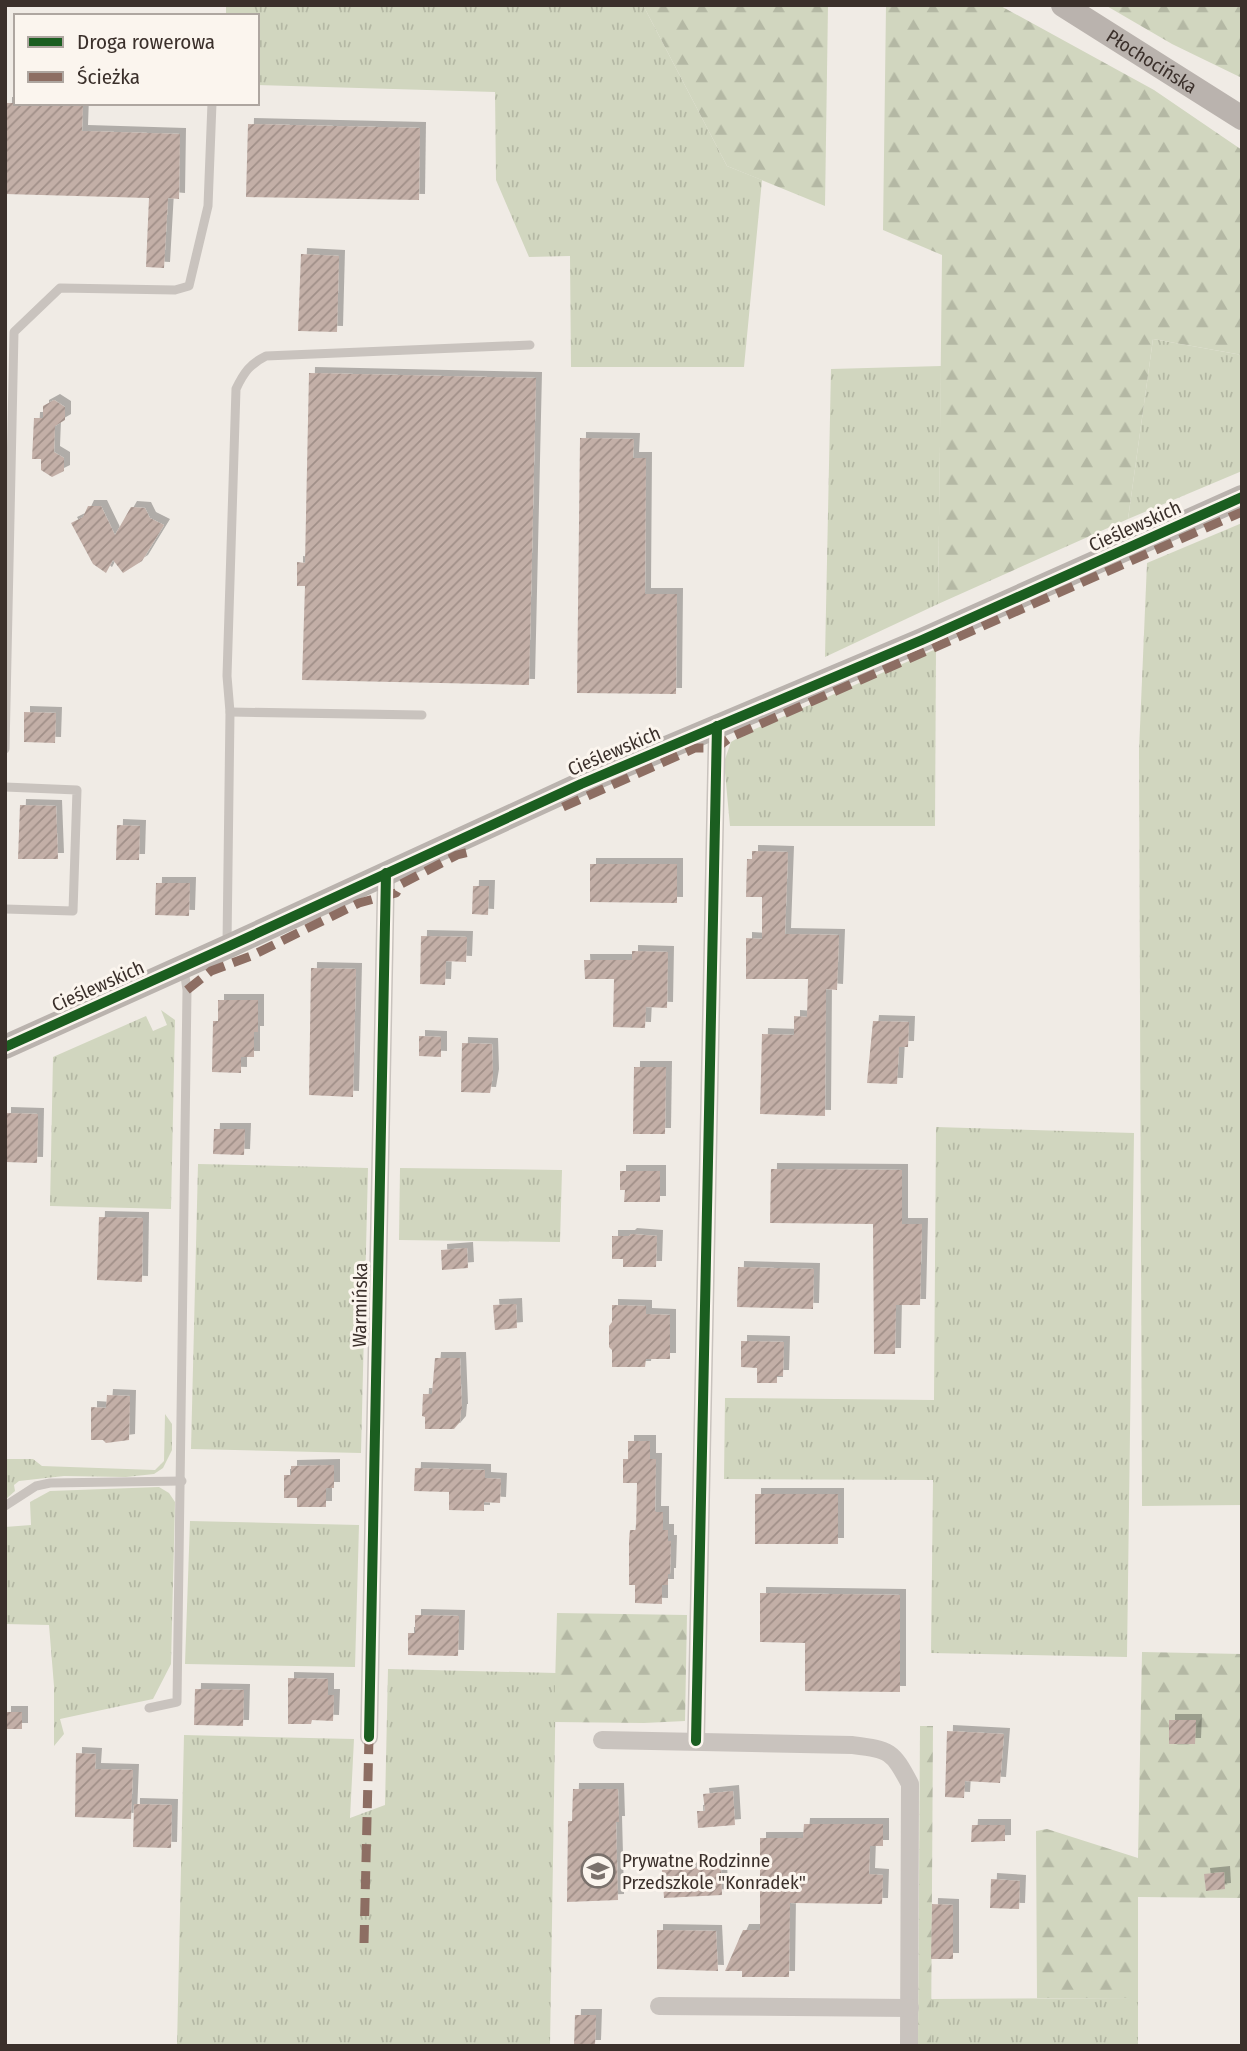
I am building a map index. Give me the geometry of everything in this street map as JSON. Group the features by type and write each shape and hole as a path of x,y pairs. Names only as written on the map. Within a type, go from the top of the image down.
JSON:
{"street":[{"name":"Płochocińska","path":"1063,5 1242,118"},
{"name":"Cieślewskich","path":"5,1046 184,967 581,784 922,640 1242,497"},
{"path":"696,1741 717,726"},
{"name":"Warmińska","path":"369,1737 386,873"},
{"path":"602,1740 852,1745 885,1749 898,1762 910,1784 909,2046"},
{"path":"659,2006 910,2008"}],"lane":[{"path":"5,749 14,332 60,288 176,290 189,286 208,206 212,105"},
{"path":"227,947 230,712 228,676 236,389 251,363 266,356 530,345"},
{"path":"230,712 422,715"},
{"path":"5,788 77,790 73,911 5,909"},
{"path":"149,1708 177,1702 187,989 184,967"},
{"path":"5,1506 36,1486 50,1483 182,1481"}],"green space":[{"path":"226,5 643,5 727,166 762,180 744,367 571,367 570,256 529,257 496,180 495,92 259,85 259,14 226,14"},
{"path":"643,5 828,5 825,206 727,166"},
{"path":"886,5 999,5 1154,90 1242,150 1242,355 1153,339 1128,519 938,604 942,255 883,230"},
{"path":"1105,5 1242,5 1242,78 1172,44"},
{"path":"1153,339 1242,355 1242,471 1128,519"},
{"path":"941,366 938,604 825,657 831,369"},
{"path":"1242,523 1242,1505 1142,1506 1139,750 1147,563"},
{"path":"936,649 935,826 730,826 724,762 731,742"},
{"path":"161,1010 175,1020 171,1209 50,1206 53,1057 146,1016 153,1031 167,1025"},
{"path":"936,1127 1134,1133 1127,1657 931,1653 933,1480 724,1479 725,1398 934,1400"},
{"path":"198,1164 368,1168 361,1453 191,1449"},
{"path":"400,1168 562,1170 560,1242 399,1240"},
{"path":"165,1414 172,1424 172,1450 163,1468 154,1474 126,1477 64,1476 19,1481 14,1485 15,1491 5,1500 5,1459 33,1459 42,1466 155,1470 164,1461"},
{"path":"159,1487 169,1493 175,1502 171,1664 153,1699 60,1719 64,1734 54,1746 54,1686 49,1625 5,1624 5,1527 31,1525 30,1502 50,1491"},
{"path":"190,1521 359,1525 355,1667 185,1664"},
{"path":"557,1613 687,1615 685,1721 554,1722"},
{"path":"1142,1652 1242,1654 1242,1898 1138,1897 1138,1998 1037,1998 1036,1831 1047,1829 1138,1858"},
{"path":"388,1669 556,1673 550,2046 177,2046 184,1735 354,1739 350,1818 385,1805"},
{"path":"920,1726 933,1726 931,2046 918,2046"},
{"path":"1138,1998 1138,2046 931,2046 931,1999"}],"building":[{"path":"6,103 83,105 82,131 180,134 179,199 168,198 164,268 146,267 149,198 5,194"},
{"path":"248,124 420,128 419,200 246,197"},
{"path":"301,254 339,256 337,332 298,331"},
{"path":"309,373 536,378 529,685 302,680 305,586 297,586 297,562 305,563"},
{"path":"54,400 65,407 65,420 55,426 54,452 64,458 64,471 52,477 41,470 41,459 32,459 34,418 43,418 43,406"},
{"path":"580,438 634,439 633,458 646,458 645,594 677,594 676,694 577,693"},
{"path":"88,506 101,506 115,535 131,507 145,508 150,518 164,525 142,561 123,573 113,560 106,573 93,564 71,523 83,517"},
{"path":"24,712 56,713 55,743 24,742"},
{"path":"20,805 56,806 58,859 18,859"},
{"path":"117,825 140,826 139,860 116,860"},
{"path":"752,851 788,852 785,934 839,935 837,990 826,989 825,1116 760,1114 762,1034 794,1035 794,1016 807,1017 808,979 746,979 746,938 762,939 762,897 746,897 747,859 752,859"},
{"path":"590,864 677,864 677,903 590,902"},
{"path":"156,883 190,883 189,916 155,915"},
{"path":"473,886 489,886 488,915 472,914"},
{"path":"421,936 467,937 466,962 446,961 445,985 420,984"},
{"path":"632,951 668,952 667,1008 646,1007 645,1028 613,1027 614,979 585,979 584,960 632,960"},
{"path":"311,968 356,969 353,1097 309,1095"},
{"path":"218,1000 258,1000 258,1032 254,1032 254,1057 241,1057 241,1073 212,1072 213,1021 218,1021"},
{"path":"873,1021 909,1022 908,1047 899,1047 897,1084 867,1083"},
{"path":"419,1036 441,1037 441,1057 419,1056"},
{"path":"462,1043 492,1044 493,1075 490,1093 461,1092"},
{"path":"634,1067 666,1067 665,1134 633,1134"},
{"path":"5,1113 38,1114 37,1163 5,1162"},
{"path":"214,1129 245,1129 244,1155 213,1154"},
{"path":"771,1169 902,1170 902,1224 922,1224 920,1305 896,1305 895,1354 874,1354 873,1224 770,1223"},
{"path":"620,1171 660,1171 660,1202 624,1202 625,1190 620,1190"},
{"path":"99,1217 143,1218 142,1282 97,1280"},
{"path":"612,1236 657,1236 656,1267 623,1267 623,1259 612,1259"},
{"path":"467,1248 468,1268 442,1270 441,1250"},
{"path":"738,1267 814,1269 813,1309 737,1307"},
{"path":"516,1304 517,1328 495,1330 493,1305"},
{"path":"612,1305 646,1306 646,1314 670,1315 670,1359 646,1359 645,1367 612,1367 609,1326 612,1322"},
{"path":"741,1341 784,1342 783,1376 777,1376 777,1383 757,1383 757,1368 741,1367"},
{"path":"435,1358 460,1358 462,1410 460,1422 454,1429 425,1429 425,1417 422,1416 423,1394 432,1394"},
{"path":"107,1395 130,1396 129,1440 106,1443 103,1440 91,1440 91,1407 106,1408"},
{"path":"628,1441 650,1441 650,1459 656,1459 655,1512 663,1512 663,1530 668,1530 668,1541 671,1541 670,1574 668,1585 662,1585 662,1604 635,1603 635,1585 629,1585 629,1541 630,1530 636,1530 637,1483 623,1483 623,1459 628,1459"},
{"path":"334,1465 334,1488 326,1488 326,1507 297,1507 297,1498 284,1498 284,1475 291,1475 291,1466"},
{"path":"415,1468 485,1470 485,1478 501,1479 500,1503 484,1502 484,1511 449,1510 449,1492 414,1491"},
{"path":"755,1494 838,1494 838,1544 755,1544"},
{"path":"760,1593 900,1595 900,1692 805,1691 805,1643 760,1642"},
{"path":"415,1615 459,1616 458,1656 408,1655 408,1633 415,1633"},
{"path":"288,1678 328,1679 328,1695 334,1695 333,1721 312,1720 311,1724 288,1724"},
{"path":"195,1689 244,1690 243,1726 194,1725"},
{"path":"5,1712 22,1712 22,1729 5,1729"},
{"path":"1169,1720 1196,1720 1195,1744 1169,1744"},
{"path":"947,1731 1004,1734 1000,1783 965,1781 964,1798 945,1797"},
{"path":"76,1753 96,1754 95,1769 133,1770 131,1819 75,1817"},
{"path":"573,1789 618,1789 618,1900 567,1902 568,1821 572,1821"},
{"path":"733,1791 735,1825 698,1828 697,1811 705,1811 703,1794"},
{"path":"134,1804 172,1805 171,1848 133,1847"},
{"path":"804,1824 883,1824 883,1846 870,1846 869,1874 883,1875 882,1904 790,1903 789,1977 742,1977 742,1971 725,1971 743,1930 760,1930 760,1838 803,1838"},
{"path":"972,1825 1005,1825 1005,1841 971,1842"},
{"path":"721,1867 722,1895 664,1898 662,1870"},
{"path":"1224,1872 1225,1889 1206,1891 1204,1874"},
{"path":"991,1879 1020,1881 1019,1909 990,1908"},
{"path":"932,1904 953,1905 953,1959 931,1959"},
{"path":"657,1930 716,1931 718,1971 657,1969"},
{"path":"575,2015 596,2015 595,2046 574,2046"}],"marked path":[{"path":"563,807 695,748 716,748 731,737 1242,512"},
{"path":"187,990 211,971 251,956 359,903 396,893 401,884 457,855 469,852"},
{"path":"364,1943 369,1737"}],"cycle path":[{"path":"5,1047 581,784 922,640 1242,497"},
{"path":"696,1741 717,726"},
{"path":"369,1737 386,873"}],"place":[{"name":"Prywatne Rodzinne Przedszkole \"Konradek\"","path":"598,1871"}]}
